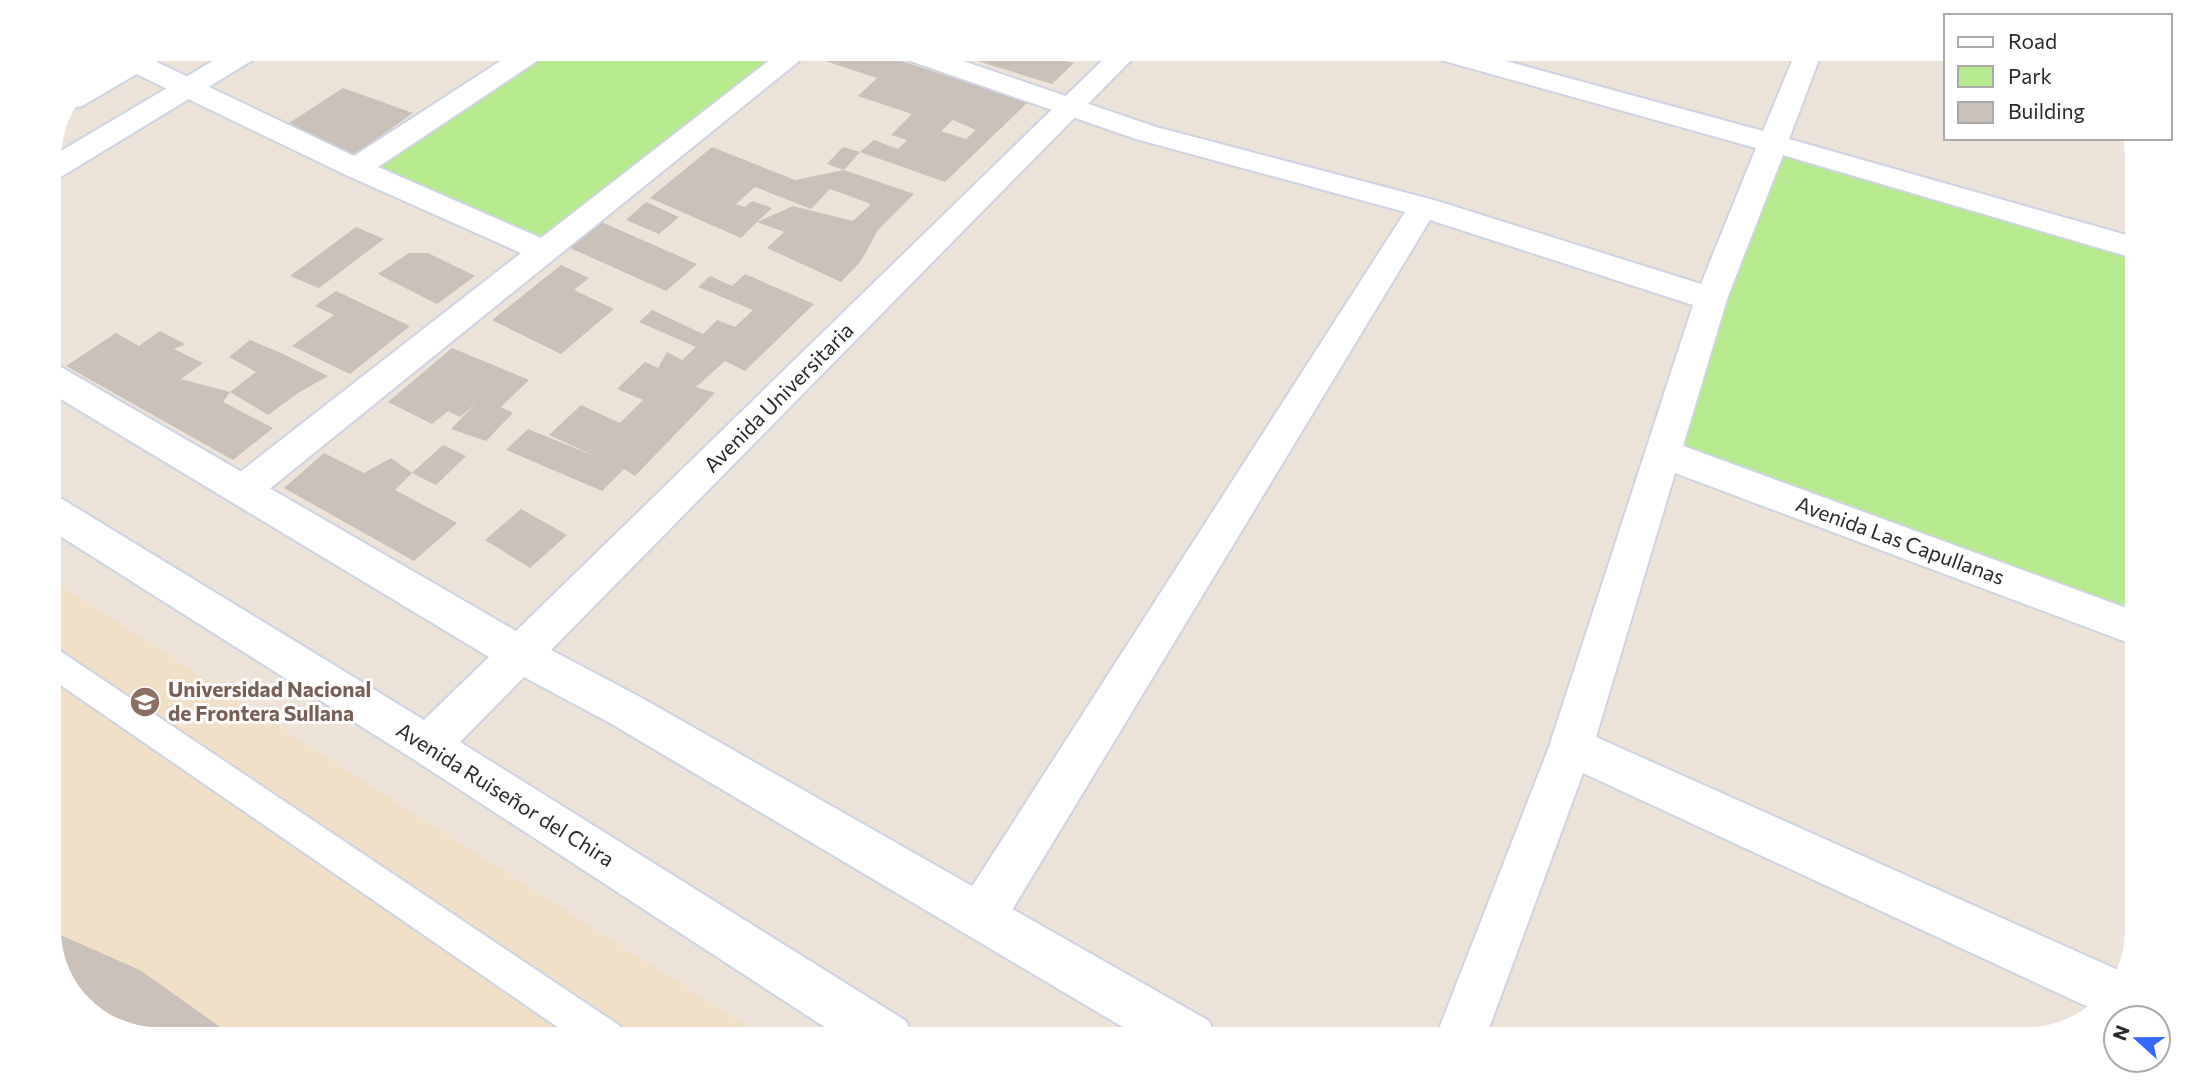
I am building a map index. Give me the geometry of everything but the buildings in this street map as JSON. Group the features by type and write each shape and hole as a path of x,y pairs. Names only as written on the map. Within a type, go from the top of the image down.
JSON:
{"street":[{"path":"155,61 188,88 356,168 544,251"},
{"path":"61,164 232,61"},
{"path":"356,168 519,61"},
{"path":"244,489 786,61"},
{"path":"937,61 1146,133 1423,207 1711,299"},
{"name":"Avenida Universitaria","path":"428,745 1117,61"},
{"path":"1475,61 1772,143 2125,246"},
{"path":"1465,1027 1571,747 1711,299 1805,61"},
{"path":"100,81 126,67"},
{"path":"981,916 1423,207"},
{"path":"61,383 521,654 625,710 1171,1027"},
{"name":"Avenida Las Capullanas","path":"1662,453 2125,625"},
{"name":"Avenida Ruiseñor del Chira","path":"61,517 428,745 869,1027"},
{"path":"1571,747 2104,989"}],"lane":[{"path":"61,668 589,1027"}],"shaded area":[{"name":"Universidad Nacional de Frontera Sullana","path":"61,586 748,1027 158,1027 127,1022 104,1010 85,994 71,973 61,937"}],"green space":[{"path":"519,61 786,61 544,251 356,168"},
{"path":"1777,155 2125,256 2125,613 1679,449 1718,318"}],"place":[{"name":"Universidad Nacional de Frontera Sullana","path":"145,702"}]}
